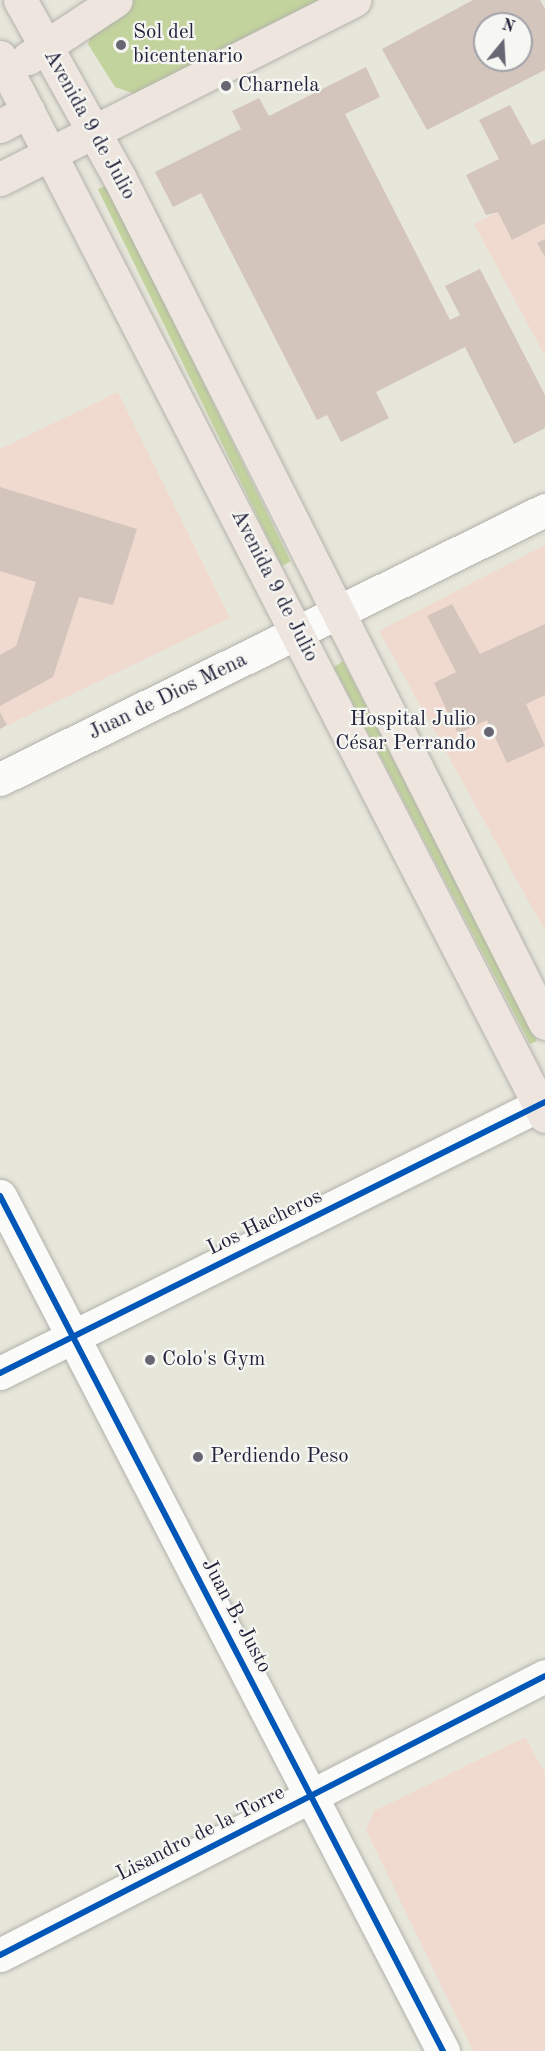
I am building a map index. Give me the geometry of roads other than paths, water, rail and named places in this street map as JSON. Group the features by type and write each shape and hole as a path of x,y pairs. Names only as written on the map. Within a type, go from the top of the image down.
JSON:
{"main road":[{"name":"Avenida 9 de Julio","path":"20,0 95,131 337,616 545,1023"},
{"path":"2,67 45,46 73,23 116,0"},
{"path":"0,179 354,0"},
{"name":"Avenida 9 de Julio","path":"2,67 14,118 51,152 543,1108"}],"street":[{"name":"Juan de Dios Mena","path":"0,779 337,616 545,510"},
{"name":"Los Hacheros","path":"0,1373 543,1108"},
{"name":"Juan B. Justo","path":"0,1196 70,1338 312,1796 443,2051"},
{"name":"Lisandro de la Torre","path":"0,1955 545,1676"}],"place":[{"name":"Sol del bicentenario","path":"121,45"},
{"name":"Charnela","path":"226,86"},
{"name":"Hospital Julio César Perrando","path":"489,732"},
{"name":"Colo's Gym","path":"150,1360"},
{"name":"Perdiendo Peso","path":"198,1457"}]}
